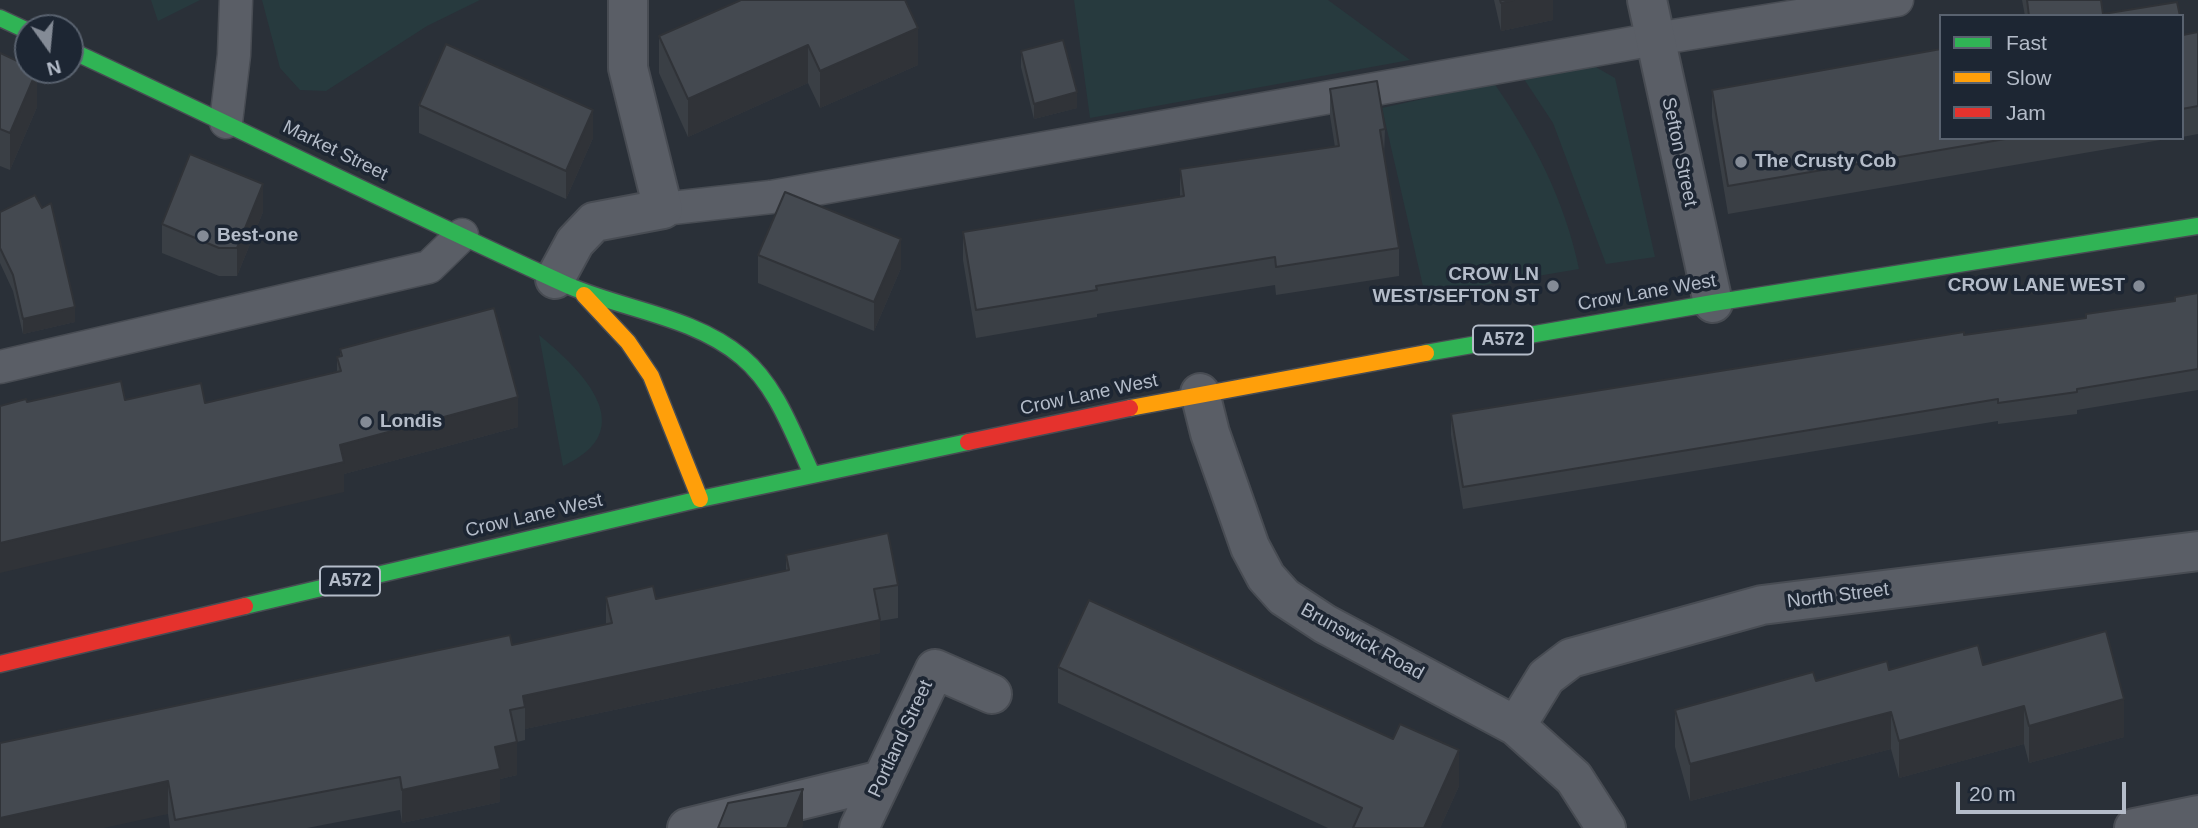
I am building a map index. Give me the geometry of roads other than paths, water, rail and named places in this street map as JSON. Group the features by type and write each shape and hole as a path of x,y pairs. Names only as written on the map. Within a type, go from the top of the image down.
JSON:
{"main road":[{"name":"Market Street","path":"84,56 567,285 693,329 740,355 757,371 777,402 813,474"},
{"name":"Crow Lane West","path":"0,664 700,499 1200,393 1713,303 2198,226"},
{"name":"Market Street","path":"567,285 621,332 641,360 659,392 700,499"}],"street":[{"path":"567,285 575,242 594,222 663,209 628,68 628,0"},
{"name":"Sefton Street","path":"1647,0 1713,303"},
{"name":"Brunswick Road","path":"1200,393 1210,433 1250,547 1266,577 1284,597 1325,624 1516,726 1574,778 1606,828"},
{"name":"North Street","path":"1516,726 1546,677 1572,658 1762,605 2198,551"},
{"name":"Portland Street","path":"859,828 935,669 992,694"},
{"path":"687,828 882,780"},
{"path":"2134,828 2198,815"}],"lane":[{"path":"226,122 234,55 236,0"},
{"path":"663,209 771,197 1654,39 1897,0"},
{"path":"0,368 429,267 462,235"}],"place":[{"name":"The Crusty Cob","path":"1741,162"},
{"name":"Best-one","path":"203,236"},
{"name":"CROW LN WEST/SEFTON ST","path":"1553,286"},
{"name":"CROW LANE WEST","path":"2139,286"},
{"name":"Londis","path":"366,422"}]}
